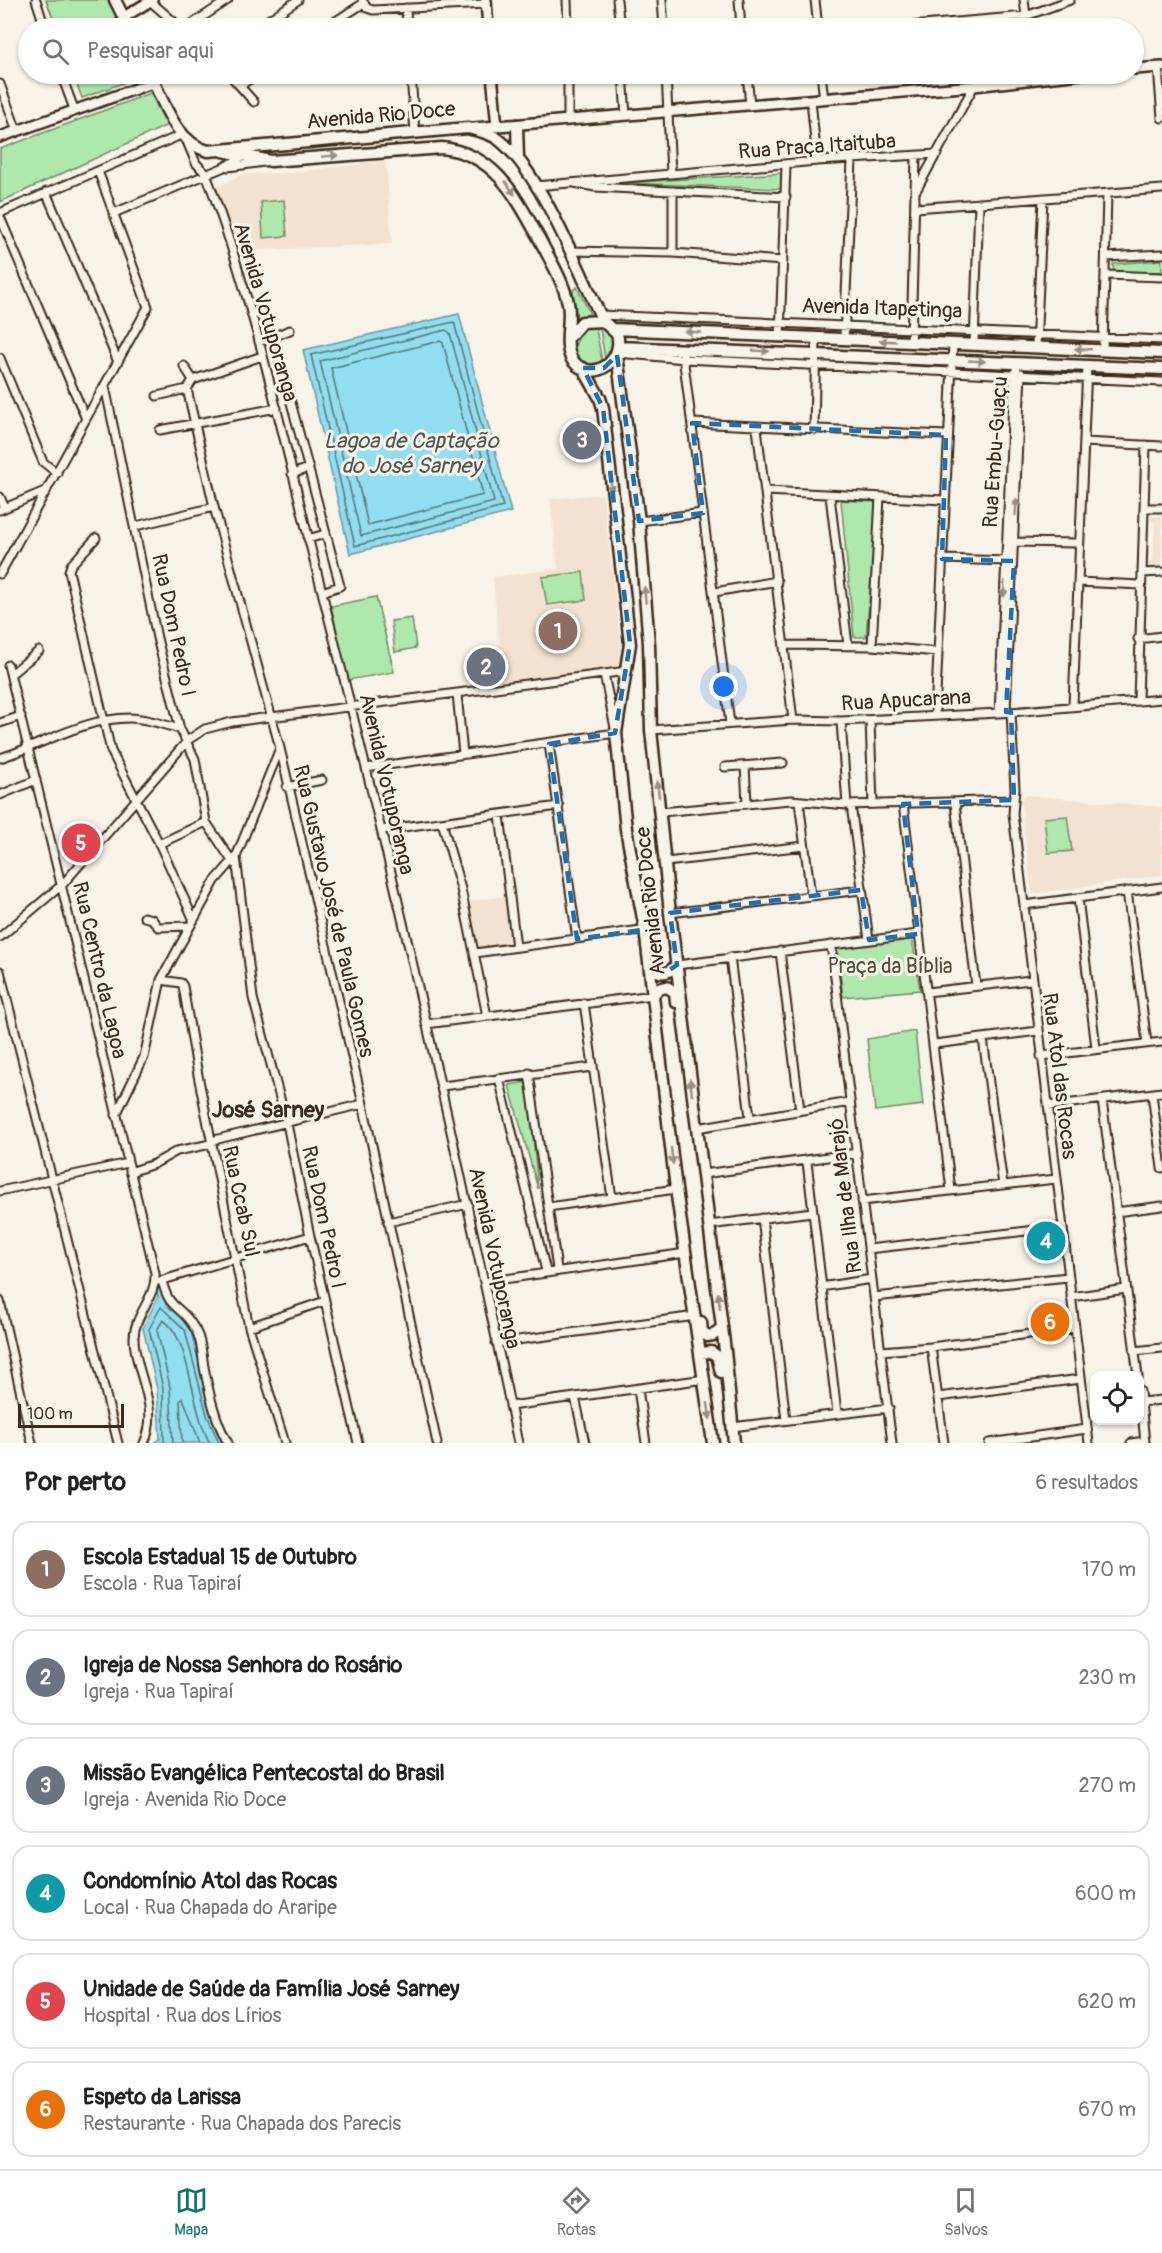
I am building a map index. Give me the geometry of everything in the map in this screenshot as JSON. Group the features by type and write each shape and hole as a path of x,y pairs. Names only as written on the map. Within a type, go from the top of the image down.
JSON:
{"main road":[{"path":"116,0 124,17 151,1"},
{"path":"486,2 487,18"},
{"path":"1144,68 1160,67"},
{"path":"0,137 137,84"},
{"path":"155,84 181,135 188,144"},
{"path":"493,84 497,127"},
{"path":"468,128 992,84"},
{"path":"517,125 518,158"},
{"name":"Avenida Rio Doce","path":"188,144 208,151 223,151 271,143 468,128 495,137 518,158 536,186 601,318 613,329 618,351 639,521 649,644 651,730 670,913 722,1328 734,1443"},
{"name":"Avenida Rio Doce","path":"223,151 271,161 442,148 458,150 474,156 490,166 514,193 551,262 567,298 570,355 583,368 603,408 630,644 616,733 626,829 647,929 676,1189 713,1443"},
{"path":"569,337 582,322 601,318"},
{"name":"Avenida Itapetinga","path":"613,329 1159,353"},
{"path":"1018,363 1019,346"},
{"path":"583,368 591,370 604,368 618,351 682,348 816,359 951,366 1018,363 1159,369 1159,353"},
{"path":"647,929 654,968 665,973 677,965"},
{"path":"653,995 663,987 675,992 681,1042 688,1057"},
{"path":"687,1257 693,1272 702,1331 707,1336 713,1335 722,1328"},
{"path":"701,1353 711,1352 720,1362 725,1407 731,1415"}],"street":[{"path":"36,0 42,18"},
{"path":"201,18 228,0"},
{"path":"271,18 298,0"},
{"path":"567,0 568,18"},
{"path":"617,0 619,18"},
{"path":"662,0 663,18"},
{"path":"739,0 740,18"},
{"path":"815,0 817,18"},
{"path":"1024,0 1026,16"},
{"path":"1003,18 1026,16 1070,0"},
{"path":"151,1 170,18"},
{"path":"342,18 364,4 373,10 406,8 439,2 486,2"},
{"path":"406,8 406,18"},
{"path":"1160,67 1162,118"},
{"path":"0,84 16,131"},
{"path":"65,84 74,110"},
{"path":"412,84 415,133"},
{"path":"568,84 568,120"},
{"path":"624,84 626,116"},
{"path":"667,84 671,173"},
{"path":"748,84 750,105"},
{"path":"822,84 824,99"},
{"path":"241,85 254,102"},
{"path":"916,191 974,86"},
{"path":"811,100 817,161"},
{"path":"86,419 0,215 46,192 181,135"},
{"name":"Avenida Rio Doce","path":"114,213 222,168 271,143"},
{"name":"Avenida Votuporanga","path":"188,144 196,163 206,174 224,222 259,342 352,704 442,1086 518,1443"},
{"path":"916,156 937,154"},
{"name":"Rua Praça Itaituba","path":"536,186 571,181 817,161 916,156 911,342"},
{"path":"844,339 852,159"},
{"name":"Avenida Rio Doce","path":"222,168 271,161"},
{"path":"780,336 786,165"},
{"path":"0,574 148,306 98,171"},
{"path":"571,181 595,187 786,197"},
{"path":"915,208 1162,189"},
{"path":"673,191 673,254"},
{"path":"46,192 118,362"},
{"path":"1103,350 1107,194"},
{"path":"1036,347 1043,199"},
{"path":"974,344 979,204"},
{"path":"569,250 783,261"},
{"path":"1106,257 1162,254"},
{"path":"1105,275 1162,276"},
{"name":"Avenida Itapetinga","path":"601,318 912,327 1162,340"},
{"path":"259,342 274,339 290,330"},
{"name":"Avenida Votuporanga","path":"274,339 339,586 322,592"},
{"path":"814,430 816,339"},
{"path":"935,715 946,435 953,343"},
{"path":"682,348 715,592 730,724"},
{"path":"618,351 684,359 816,359"},
{"path":"157,396 187,389 193,380 262,356"},
{"path":"0,358 43,462 57,473"},
{"name":"Rua Embu-Guaçu","path":"1005,712 1005,560 1014,377 1018,363"},
{"name":"Rua Embu-Guaçu","path":"1005,712 1023,377 1018,363"},
{"path":"184,366 193,380"},
{"path":"951,366 1014,377 1162,382"},
{"path":"1073,705 1087,366"},
{"name":"Rua Dom Pedro I","path":"105,386 136,526 157,638 180,729 188,740 195,759 206,822 234,859 254,998 287,1124 310,1236 358,1443"},
{"name":"Rua Gustavo José de Paula Gomes","path":"187,389 214,507 280,748 287,787 363,1104 437,1443"},
{"path":"160,430 194,422 292,409"},
{"path":"692,423 757,428 946,435"},
{"path":"757,428 786,645 793,720"},
{"path":"1084,442 1162,446"},
{"path":"1138,701 1138,639 1146,445"},
{"path":"292,474 309,468"},
{"path":"0,497 2,509 48,490"},
{"path":"766,491 944,501"},
{"path":"830,496 848,645"},
{"path":"872,646 879,497"},
{"path":"136,526 214,507"},
{"path":"1144,508 1162,508"},
{"path":"639,521 703,513"},
{"path":"309,539 325,534"},
{"path":"96,538 71,565 70,577 103,721 115,763 159,844 194,918"},
{"path":"1006,542 1078,543"},
{"path":"942,559 1014,561"},
{"path":"1142,573 1162,572"},
{"path":"715,592 777,581"},
{"path":"1078,582 1142,585"},
{"path":"1138,639 1162,636"},
{"path":"786,645 872,646 937,652"},
{"path":"11,674 39,651"},
{"name":"Rua Centro da Lagoa","path":"8,665 63,884 155,1273 168,1301 186,1317 196,1332 207,1384 228,1443"},
{"path":"0,937 63,884 188,740 205,729 232,722 352,704 457,694 627,671"},
{"name":"Avenida Rio Doce","path":"604,674 616,733"},
{"path":"457,694 463,754"},
{"name":"Rua Apucarana","path":"651,730 793,720 870,720 1005,712 1162,699"},
{"name":"Rua Atol das Rocas","path":"1005,712 1014,800 1013,814 1031,980 1089,1443"},
{"path":"0,723 21,716"},
{"path":"0,758 28,749 78,727 103,721 130,718 180,729"},
{"path":"870,720 873,804"},
{"path":"841,721 849,805 869,940"},
{"path":"366,768 616,733"},
{"path":"549,744 577,939"},
{"path":"116,1115 144,1057 161,980 221,871 234,859 280,748"},
{"path":"725,767 783,763"},
{"path":"745,766 747,803"},
{"path":"0,795 36,780"},
{"path":"287,787 322,780"},
{"path":"661,812 747,803 799,801 849,805 1014,800"},
{"path":"799,801 811,896"},
{"path":"955,803 976,986"},
{"path":"903,804 918,934 935,1044 951,1190"},
{"path":"381,830 559,806"},
{"path":"500,815 516,947"},
{"path":"159,844 206,822"},
{"path":"442,822 475,953 487,1016"},
{"path":"666,862 804,846"},
{"path":"1024,905 1162,886"},
{"path":"670,913 861,890"},
{"path":"1127,891 1147,1043"},
{"path":"1078,898 1096,1048"},
{"path":"144,917 152,919 158,927 189,926"},
{"path":"475,953 647,929"},
{"path":"677,965 918,934"},
{"name":"Rua Ilha de Marajó","path":"831,945 892,1443"},
{"path":"780,951 800,1110"},
{"path":"730,957 750,1117"},
{"path":"0,971 118,1443"},
{"name":"Rua Ccab Sul","path":"161,980 178,982 183,986 249,1327 285,1443"},
{"path":"927,992 1031,980"},
{"path":"426,1024 653,995"},
{"path":"584,1003 612,1198"},
{"path":"935,1044 1038,1031"},
{"path":"983,1039 1003,1185"},
{"path":"1041,1056 1162,1041"},
{"path":"442,1086 529,1073 593,1067"},
{"path":"529,1073 557,1269"},
{"path":"498,1078 535,1217 546,1271"},
{"path":"1048,1106 1162,1092"},
{"path":"1152,1094 1162,1168"},
{"path":"1102,1100 1137,1371"},
{"path":"697,1128 750,1117 850,1102"},
{"path":"130,1172 154,1164 177,1151 212,1143 218,1139 363,1104"},
{"path":"703,1174 857,1153"},
{"path":"807,1161 837,1413"},
{"path":"0,1191 128,1163"},
{"path":"862,1201 1056,1179"},
{"path":"531,1204 548,1207 676,1189"},
{"path":"388,1222 468,1204"},
{"path":"1116,1212 1162,1206"},
{"path":"535,1217 548,1207"},
{"path":"709,1225 812,1212"},
{"path":"762,1218 786,1420"},
{"path":"868,1249 1062,1227"},
{"path":"144,1443 149,1428 148,1401 135,1348 134,1334 159,1282 310,1236"},
{"path":"484,1282 557,1269 687,1257"},
{"path":"874,1297 1068,1277"},
{"path":"821,1287 872,1279"},
{"path":"1071,1297 1126,1289"},
{"path":"0,1300 32,1443"},
{"path":"249,1327 325,1301"},
{"path":"496,1343 696,1316"},
{"path":"881,1351 931,1347 1075,1328"},
{"path":"931,1347 944,1443"},
{"path":"1134,1351 1162,1348"},
{"path":"938,1397 1081,1378"},
{"path":"510,1406 705,1379"},
{"path":"638,1389 646,1443"},
{"path":"575,1397 585,1443"},
{"path":"1144,1402 1162,1400"},
{"path":"732,1427 888,1408"},
{"path":"1131,1443 1145,1442 1143,1425"},
{"path":"989,1443 1087,1429"}],"highlighted area":[{"path":"617,355 639,521 703,513 692,423 946,435 942,559 1014,561 1006,712 1011,712 1015,789 1014,800 903,804 918,934 869,940 861,890 670,913 677,965 665,973 653,968 649,929 577,939 549,744 615,733 630,644 603,408 583,368 604,368"}],"shaded area":[{"path":"386,160 392,244 237,251 217,187 241,175 290,173"},
{"path":"603,494 623,665 503,684 493,577 558,569 550,499"},
{"path":"1150,516 1162,516 1162,569 1148,569 1148,562 1153,562 1155,522 1150,521"},
{"path":"1025,795 1162,807 1162,875 1032,894 1021,801"},
{"path":"511,895 519,946 478,953 466,902"}],"green space":[{"path":"46,0 111,0 120,18 53,18"},
{"path":"77,84 120,84 82,98"},
{"path":"151,93 170,124 0,202 0,149"},
{"path":"785,173 783,189 621,183"},
{"path":"284,200 287,236 263,238 261,202"},
{"path":"1162,260 1162,272 1114,272 1113,264"},
{"path":"577,287 590,314 577,320 573,290"},
{"path":"595,324 603,366 597,368 580,363 574,349 581,330"},
{"path":"599,324 605,326 617,343 606,364"},
{"path":"841,500 878,502 866,637 854,637"},
{"path":"583,572 586,600 547,605 542,577"},
{"path":"376,597 394,672 348,680 331,606"},
{"path":"412,618 416,648 395,652 391,621"},
{"path":"1067,816 1072,851 1048,853 1044,818"},
{"name":"Praça da Bíblia","path":"912,937 920,990 843,997 837,948"},
{"path":"915,1031 923,1105 875,1111 867,1039"},
{"path":"528,1082 538,1189 509,1085"}],"water":[{"name":"Lagoa de Captação do José Sarney","path":"459,314 511,512 350,554 303,350"},
{"path":"162,1284 166,1302 190,1327 202,1375 226,1443 154,1443 160,1439 157,1389 143,1328 158,1297 156,1285"}],"place":[{"name":"Missão Evangélica Pentecostal do Brasil","path":"582,440"},
{"name":"Escola Estadual 15 de Outubro","path":"558,631"},
{"name":"Igreja de Nossa Senhora do Rosário","path":"486,667"},
{"name":"Unidade de Saúde da Família José Sarney","path":"81,843"},
{"name":"Condomínio Atol das Rocas","path":"1046,1241"},
{"name":"Espeto da Larissa","path":"1050,1322"}],"district":[{"name":"José Sarney","path":"268,1109"}]}
